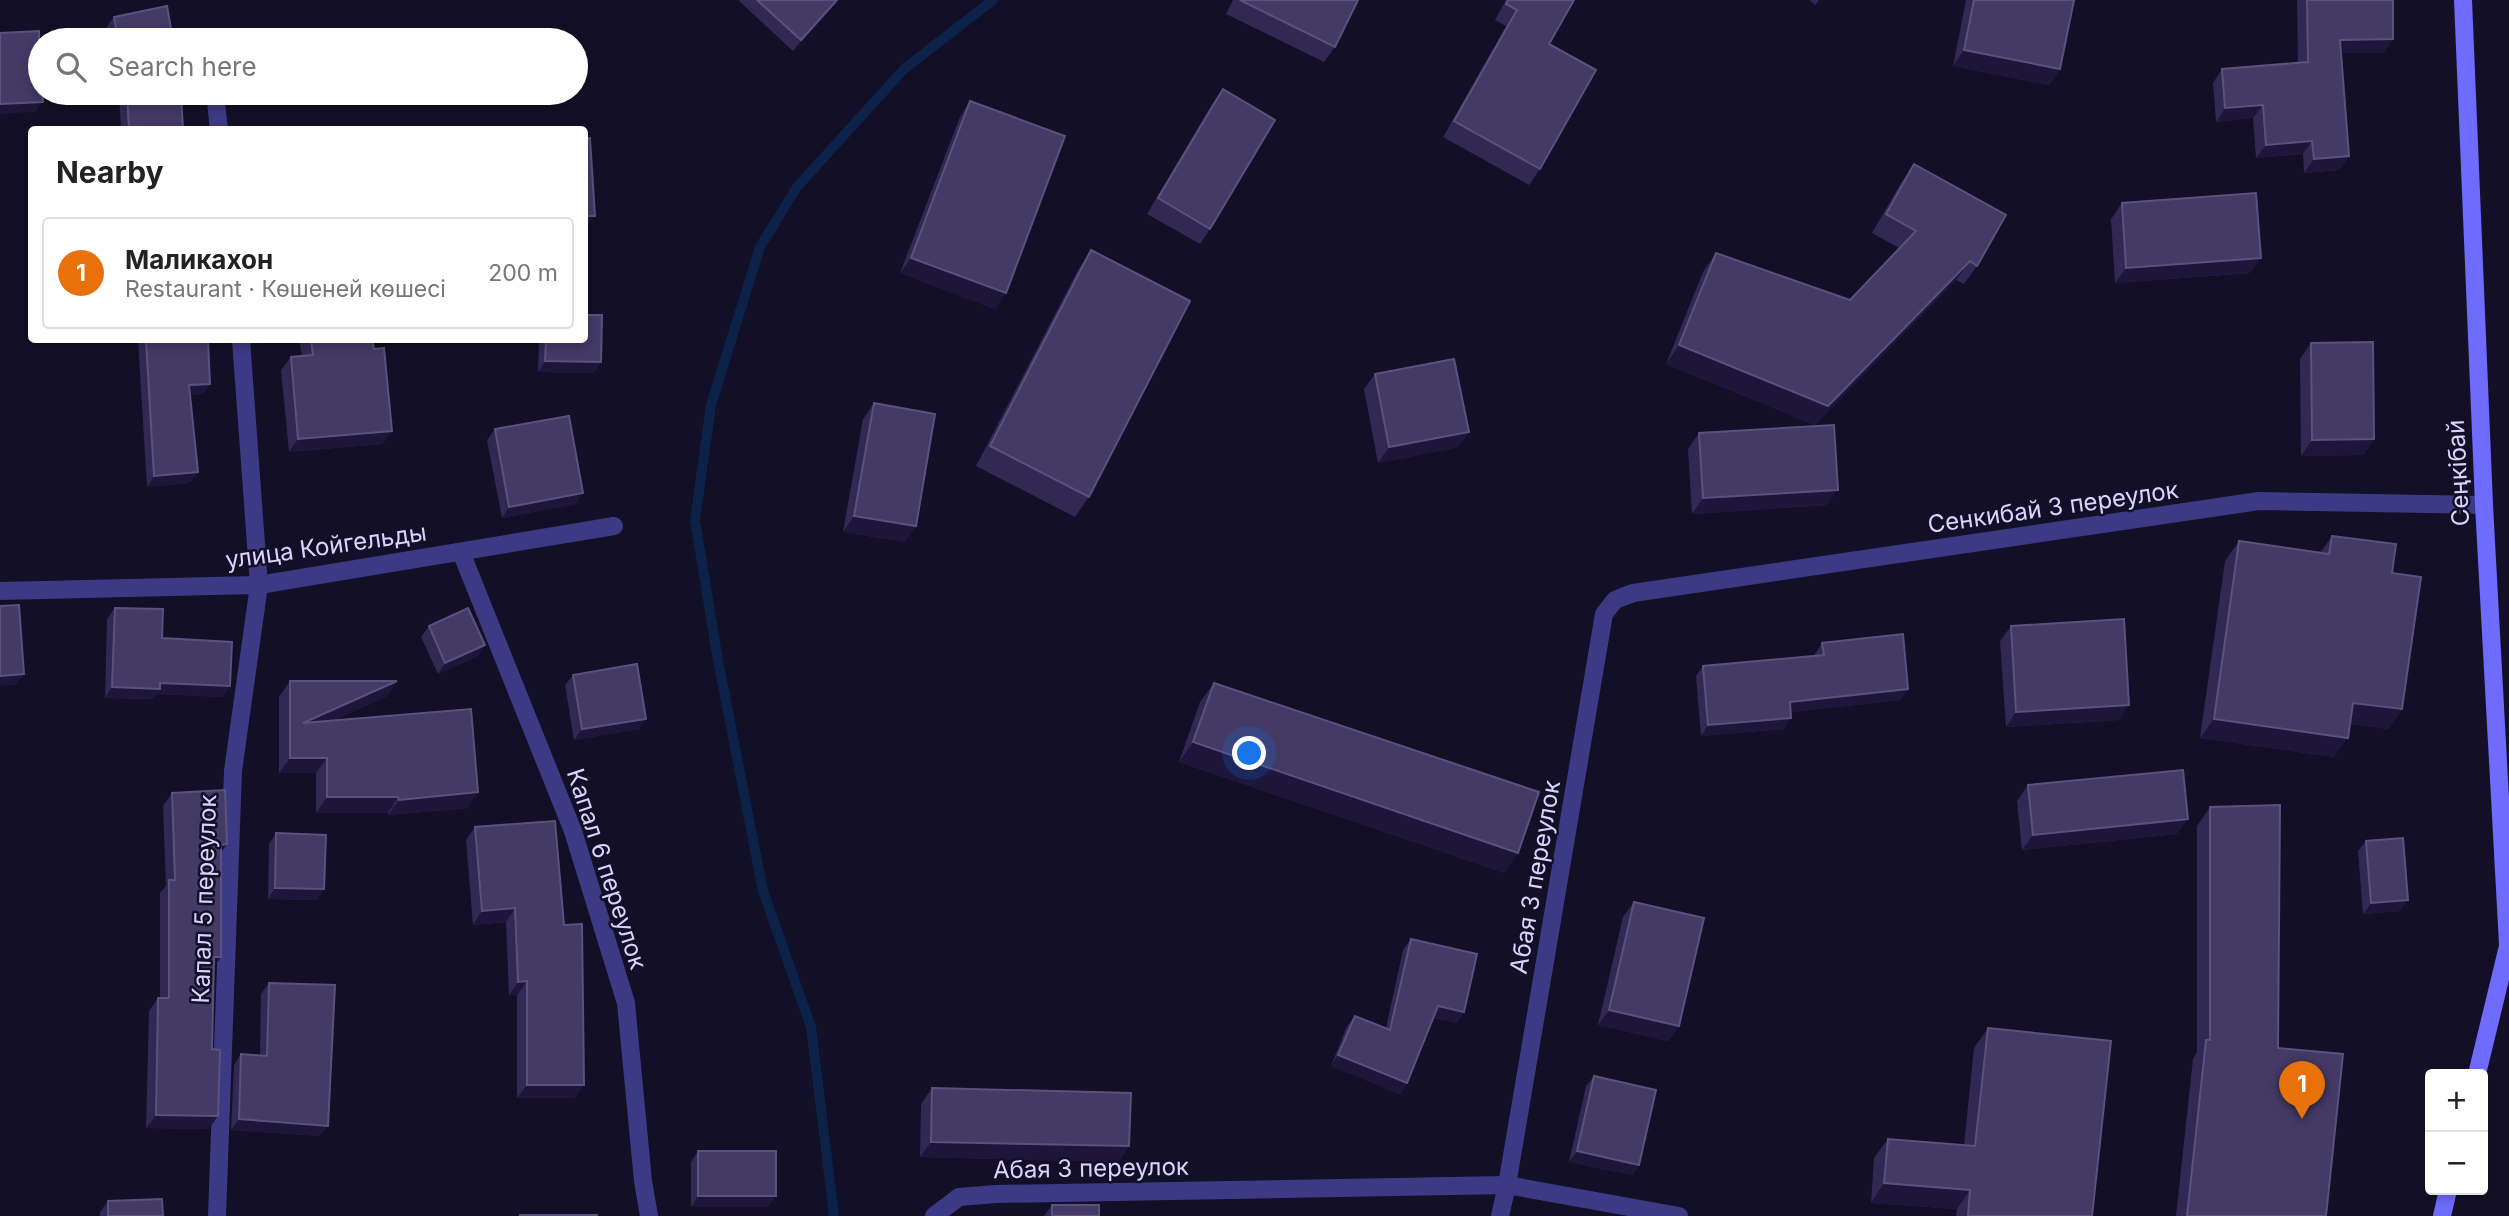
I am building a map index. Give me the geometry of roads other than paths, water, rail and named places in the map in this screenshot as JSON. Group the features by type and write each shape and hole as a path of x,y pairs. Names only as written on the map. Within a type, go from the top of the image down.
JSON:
{"street":[{"name":"Сеңкібай","path":"2463,0 2484,505 2509,943 2478,1069"},
{"path":"216,105 219,126"},
{"name":"Капал 5 переулок","path":"217,1216 233,771 259,585 241,343"},
{"name":"Сенкибай 3 переулок","path":"1633,593 2259,501 2484,505"},
{"name":"улица Койгельды","path":"0,591 259,585 614,526"},
{"name":"Капал 6 переулок","path":"461,552 573,831 626,1003 642,1181 649,1216"},
{"name":"Абая 3 переулок","path":"1500,1216 1604,614 1615,600 1633,593"},
{"name":"Абая 3 переулок","path":"934,1216 959,1197 996,1194 1507,1185 1679,1216"},
{"path":"2442,1216 2447,1195"}],"waterway":[{"path":"834,1216 811,1027 763,891 717,655 695,520 711,405 760,247 797,187 904,69 993,0"}],"place":[{"name":"Маликахон","path":"2302,1119"}]}
